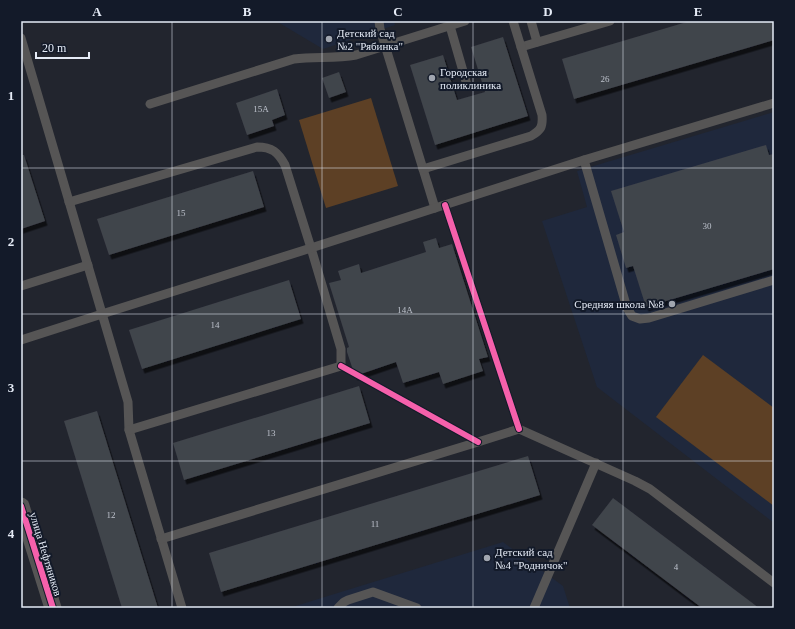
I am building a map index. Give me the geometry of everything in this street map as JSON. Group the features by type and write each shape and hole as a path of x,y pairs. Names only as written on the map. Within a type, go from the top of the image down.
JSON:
{"street":[{"name":"улица Нефтяников","path":"21,506 53,608"}],"lane":[{"path":"379,21 435,208"},
{"path":"150,104 294,59 348,56 386,46 465,21"},
{"path":"423,169 531,136 538,132 543,124 542,115 513,21"},
{"path":"530,21 537,42"},
{"path":"521,47 610,21"},
{"path":"450,26 467,85"},
{"path":"21,38 128,402 129,430 182,608"},
{"path":"21,340 584,160 774,104"},
{"path":"69,202 257,147 265,147 274,151 280,156 285,165 341,349 341,366 129,430"},
{"path":"584,160 627,308 632,316 640,319 649,318 774,280"},
{"path":"21,286 88,265"},
{"path":"161,539 520,429 650,489 774,583"},
{"path":"534,608 596,463"},
{"path":"338,608 348,600 373,592 417,608"}],"shaded area":[{"name":"Детский сад №2 \"Рябинка\"","path":"276,21 394,21 395,25 323,49"},
{"path":"371,98 398,186 326,208 299,120"},
{"name":"Средняя школа №8","path":"774,112 774,523 597,387 542,221 587,207 577,171"},
{"path":"703,355 774,408 774,506 656,417"},
{"name":"Детский сад №4 \"Родничок\"","path":"503,542 563,586 570,608 289,608"}],"building":[{"path":"690,21 774,21 774,40 574,99 562,59"},
{"name":"Городская поликлиника","path":"503,37 528,116 435,145 410,65 443,55 457,100 485,92 471,47"},
{"path":"339,72 346,92 329,98 322,78"},
{"path":"277,89 285,115 272,120 274,126 247,135 236,103"},
{"path":"766,145 769,155 774,154 774,269 646,307 633,266 626,268 616,235 624,232 611,191"},
{"path":"21,155 24,155 45,221 21,229"},
{"path":"253,171 264,207 109,255 97,219"},
{"path":"436,238 439,248 452,244 488,357 479,359 483,371 443,384 439,372 403,383 396,362 355,376 347,352 347,348 349,347 329,283 341,280 338,271 359,264 361,273 426,252 423,242"},
{"path":"289,280 301,319 142,369 129,330"},
{"path":"359,386 370,423 184,480 173,443"},
{"path":"97,411 158,608 122,608 64,421"},
{"path":"528,456 540,495 221,592 209,553"},
{"path":"613,498 759,608 702,608 592,525"}],"cycle path":[{"path":"445,205 519,429"},
{"path":"341,366 478,442"},
{"path":"21,506 53,608"}],"place":[{"name":"Детский сад №2 \"Рябинка\"","path":"329,39"},
{"name":"Городская поликлиника","path":"432,78"},
{"name":"Средняя школа №8","path":"672,304"},
{"name":"Детский сад №4 \"Родничок\"","path":"487,558"}]}
